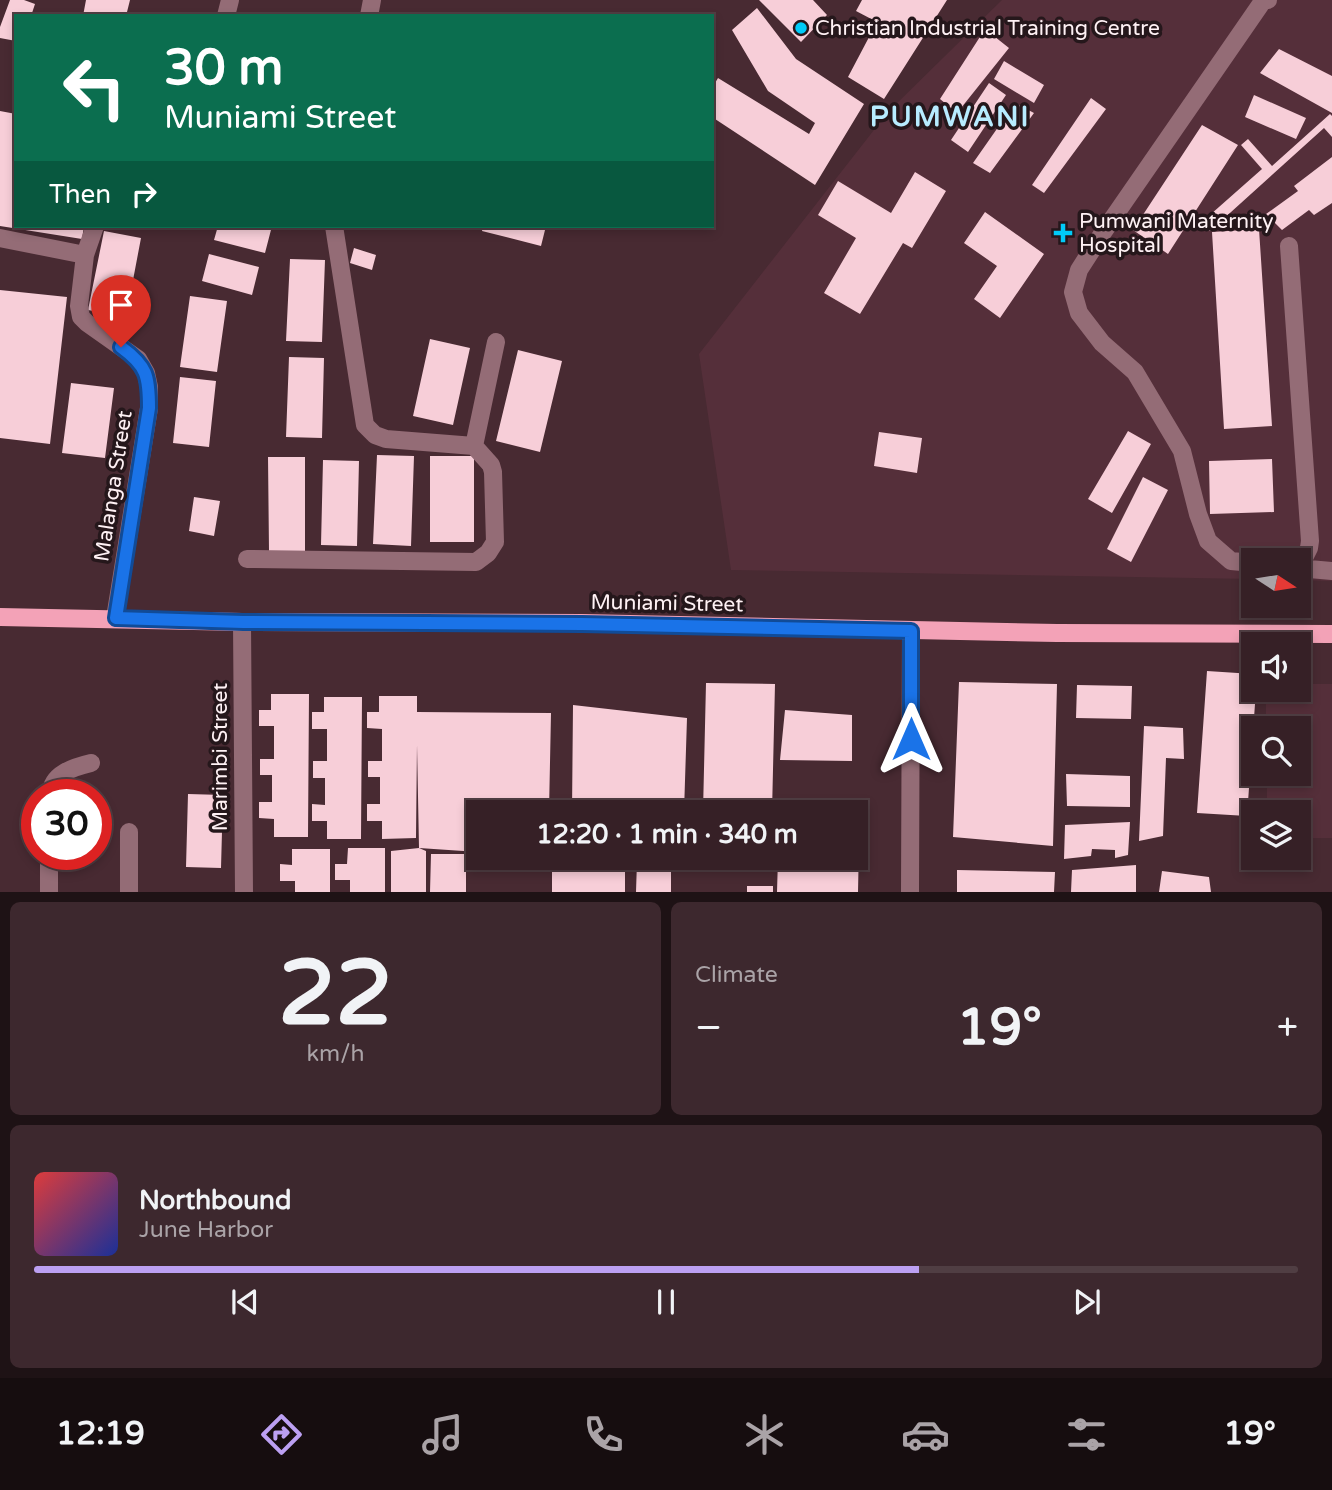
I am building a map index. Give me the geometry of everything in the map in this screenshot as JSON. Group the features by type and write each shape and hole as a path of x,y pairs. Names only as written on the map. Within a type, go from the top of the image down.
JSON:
{"main road":[{"name":"Muniami Street","path":"0,617 911,631 1332,634"}],"street":[{"path":"1241,562 1231,561 1208,541 1198,514 1182,451 1135,372 1102,343 1079,313 1073,292 1080,270 1104,232 1263,1 1268,0"},
{"name":"Malanga Street","path":"94,228 85,255 79,306 81,317 138,359 146,373 149,387 149,408 116,618"},
{"path":"247,559 476,562 488,553 495,542 493,472 491,464 474,446 386,439 374,435 366,425 334,228"},
{"path":"0,237 85,255"},
{"path":"1289,246 1309,548"},
{"path":"474,446 496,342"},
{"path":"1311,569 1332,571"},
{"name":"Marimbi Street","path":"243,622 244,891"},
{"path":"910,891 911,631"},
{"path":"58,779 73,768 91,763"},
{"path":"129,832 129,891"},
{"path":"49,870 49,891"}],"shaded area":[{"name":"Pumwani Maternity Hospital","path":"1002,0 1332,0 1332,581 1311,580 1311,548 1241,548 1241,579 731,570 699,354 888,112"},
{"path":"1311,684 1332,684 1332,838 1311,838 1311,800 1267,800 1267,786 1311,786 1311,716 1266,716 1266,702 1311,702"}],"building":[{"path":"10,0 24,0 35,4 32,14 14,14 14,41 0,38 0,27"},
{"path":"86,0 130,0 126,14 83,14"},
{"name":"Christian Industrial Training Centre","path":"759,0 813,0 827,15 801,42"},
{"path":"862,0 947,0 884,99 848,77 877,22 856,11"},
{"path":"757,8 796,59 864,104 815,185 714,118 714,85 718,78 809,134 815,123 768,91 732,30"},
{"path":"985,29 1009,48 957,113 940,99"},
{"path":"1279,49 1332,76 1332,113 1260,73"},
{"path":"1004,61 1044,85 1034,103 994,79"},
{"path":"989,83 1006,95 968,152 951,140"},
{"path":"1254,95 1306,118 1296,139 1245,117"},
{"path":"1091,98 1106,109 1044,193 1032,185"},
{"path":"1015,103 1034,113 990,173 973,163"},
{"path":"0,111 14,114 14,228 84,228 82,239 0,226"},
{"path":"1330,114 1332,137 1324,128 1210,231 1202,222 1262,169 1241,145 1248,139 1272,166"},
{"path":"1202,125 1238,145 1168,254 1133,230"},
{"path":"1332,157 1332,203 1314,215 1309,210 1282,230 1266,214 1298,191 1294,186"},
{"path":"915,172 946,191 912,248 903,243 860,314 824,293 856,238 818,215 838,181 891,213"},
{"path":"985,212 1044,254 1000,318 974,299 997,266 964,243"},
{"path":"217,228 271,228 265,253 214,240"},
{"path":"483,228 546,228 541,246 482,231"},
{"path":"1259,229 1272,426 1224,429 1212,232"},
{"path":"104,231 141,238 126,317 88,310"},
{"path":"354,248 376,255 372,270 350,263"},
{"path":"209,254 259,267 252,295 202,281"},
{"path":"290,259 325,260 322,342 286,341"},
{"path":"0,290 67,297 50,444 0,438"},
{"path":"190,296 227,301 217,372 180,367"},
{"path":"430,339 470,348 453,425 413,416"},
{"path":"518,350 562,361 540,452 496,441"},
{"path":"289,357 324,358 322,438 286,437"},
{"path":"180,377 216,381 209,447 173,443"},
{"path":"71,383 114,388 105,458 62,453"},
{"path":"1128,431 1151,444 1112,513 1088,499"},
{"path":"879,432 922,438 917,473 874,466"},
{"path":"377,455 414,456 411,546 373,544"},
{"path":"430,456 474,456 474,542 430,542"},
{"path":"268,457 305,457 305,551 269,551"},
{"path":"1272,459 1274,512 1210,514 1209,461"},
{"path":"323,460 359,461 357,546 321,545"},
{"path":"1143,477 1168,490 1131,562 1107,549"},
{"path":"194,497 220,501 214,536 189,531"},
{"path":"1207,671 1241,673 1241,702 1255,702 1254,716 1241,716 1241,786 1249,786 1248,800 1241,800 1241,816 1197,813"},
{"path":"959,682 1057,684 1053,846 953,837"},
{"path":"706,683 775,684 772,800 703,800"},
{"path":"1077,685 1132,686 1131,719 1076,718"},
{"path":"271,694 309,694 308,837 274,837 274,819 259,818 259,802 272,802 272,775 260,775 260,759 274,759 274,726 259,726 259,710 271,710"},
{"path":"379,696 417,696 417,712 551,713 549,800 466,800 466,851 419,848 417,745 416,838 382,839 382,821 367,821 367,804 380,804 380,777 368,777 368,761 382,761 382,729 367,728 367,712 379,712"},
{"path":"324,697 362,697 361,839 327,839 327,821 312,821 312,804 325,805 325,778 313,778 313,761 327,761 327,729 312,729 312,712 324,712"},
{"path":"573,705 687,718 684,800 572,800"},
{"path":"785,710 852,715 852,761 780,760"},
{"path":"1144,726 1183,728 1184,759 1166,758 1163,836 1139,841"},
{"path":"1066,774 1130,776 1130,807 1067,806"},
{"path":"188,794 223,795 221,868 186,867"},
{"path":"1130,822 1128,855 1115,858 1115,850 1092,849 1091,856 1064,859 1065,825"},
{"path":"348,848 385,848 385,892 350,892 350,880 335,880 335,864 347,864"},
{"path":"419,848 426,851 426,892 391,892 391,851"},
{"path":"292,849 330,849 330,892 295,892 295,881 280,881 280,864 292,865"},
{"path":"431,854 466,854 466,892 430,892"},
{"path":"1136,865 1136,892 1071,892 1072,870"},
{"path":"552,870 625,870 625,892 552,892"},
{"path":"637,870 671,870 671,892 636,892"},
{"path":"778,870 858,870 858,892 777,892"},
{"path":"957,870 1055,872 1054,892 957,892"},
{"path":"1162,871 1209,877 1211,892 1159,892"},
{"path":"747,886 773,886 773,892 747,892"}],"place":[{"name":"Christian Industrial Training Centre","path":"801,28"},
{"name":"Pumwani Maternity Hospital","path":"1063,233"}],"district":[{"name":"PUMWANI","path":"950,116"}],"route":[{"path":"121,347 138,359 146,373 149,408 116,618 911,631 911,739"}]}
